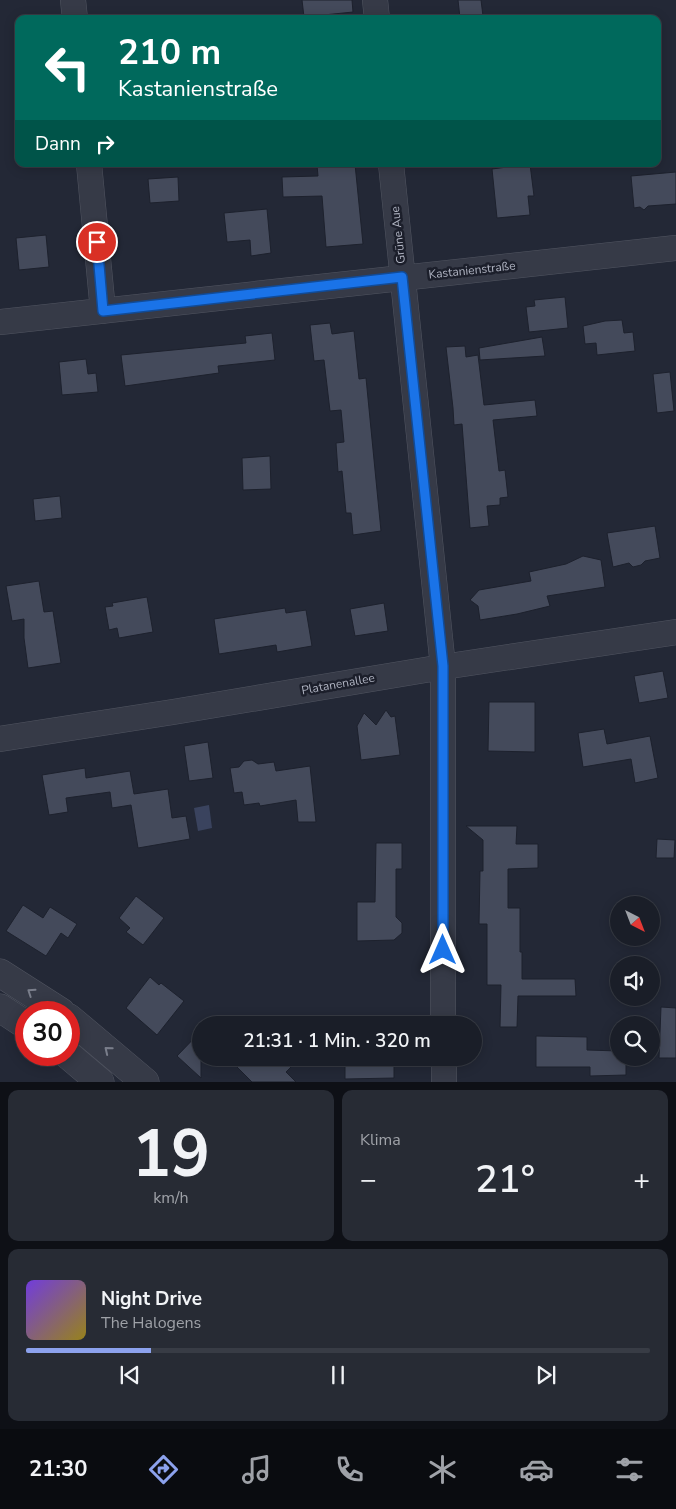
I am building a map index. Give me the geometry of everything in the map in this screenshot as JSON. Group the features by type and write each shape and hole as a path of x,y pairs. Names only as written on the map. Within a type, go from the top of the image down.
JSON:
{"street":[{"path":"73,0 75,15"},
{"path":"375,0 377,15"},
{"path":"89,167 103,311"},
{"name":"Grüne Aue","path":"391,167 443,666 444,1016"},
{"name":"Kastanienstraße","path":"0,322 676,248"},
{"name":"Platanenallee","path":"0,739 443,666 676,632"},
{"path":"0,973 44,1001"},
{"path":"0,1008 15,1018"},
{"path":"80,1027 145,1082"},
{"path":"80,1065 100,1082"},
{"path":"444,1066 444,1082"}],"water":[{"path":"209,805 212,828 198,831 194,808"}],"building":[{"path":"302,0 352,0 353,12 304,15"},
{"path":"458,0 481,0 483,15 460,15"},
{"path":"317,167 355,167 363,244 326,247 322,196 283,197 282,177 318,176"},
{"path":"530,167 534,196 528,196 530,215 497,218 492,169"},
{"path":"676,172 676,204 648,206 644,210 640,207 634,208 631,176"},
{"path":"178,177 179,201 150,203 148,179"},
{"path":"267,209 271,253 251,256 250,240 227,242 224,213"},
{"path":"46,235 49,267 19,270 16,238"},
{"path":"565,297 568,328 529,332 526,307 535,306 534,300"},
{"path":"622,320 624,333 633,332 635,351 597,355 596,343 585,344 583,326 605,321"},
{"path":"330,323 332,334 354,331 359,379 366,378 381,531 353,535 351,513 346,513 342,471 338,472 336,443 344,442 341,410 330,411 324,360 314,361 310,325"},
{"path":"272,333 275,360 218,366 219,373 125,386 121,355 246,343 245,336"},
{"path":"542,337 545,356 480,360 479,348"},
{"path":"465,346 466,357 478,355 484,405 535,400 537,416 493,420 499,471 505,470 508,497 500,498 500,505 487,506 489,526 470,528 462,424 454,425 446,347"},
{"path":"86,359 88,374 96,373 98,392 62,395 59,362"},
{"path":"670,372 674,411 657,413 653,374"},
{"path":"270,456 271,489 243,490 242,458"},
{"path":"60,496 62,518 35,521 33,499"},
{"path":"655,526 660,558 645,561 641,565 633,567 629,563 613,567 607,533"},
{"path":"583,556 601,560 605,587 547,596 550,606 480,620 478,606 470,600 479,590 531,581 529,572 566,564"},
{"path":"39,581 44,612 53,611 61,663 28,668 24,638 24,619 12,621 6,586"},
{"path":"147,597 153,632 119,638 117,628 109,630 105,607 113,606 112,603"},
{"path":"384,603 388,631 355,636 350,609"},
{"path":"285,608 286,613 306,610 312,646 277,652 276,645 219,654 214,619"},
{"path":"663,671 668,698 639,703 634,676"},
{"path":"489,702 535,702 535,752 488,751"},
{"path":"386,710 391,717 395,716 400,755 361,760 357,726 364,713 376,725"},
{"path":"604,729 607,744 650,736 658,778 635,783 631,759 583,767 578,733"},
{"path":"208,742 213,778 189,781 184,746"},
{"path":"252,760 258,764 274,762 276,771 310,766 316,822 298,822 296,800 260,806 259,803 244,805 242,792 234,793 230,768 239,767 244,761"},
{"path":"85,768 86,778 130,771 134,794 168,789 172,818 186,816 190,839 138,848 131,805 112,808 110,792 66,798 68,812 49,815 42,775"},
{"path":"466,826 517,826 516,844 538,844 538,868 508,869 508,908 520,908 522,979 575,979 576,996 518,996 517,1027 500,1027 501,985 487,985 487,924 479,924 480,871 483,871 483,840"},
{"path":"657,839 675,840 674,858 656,858"},
{"path":"376,843 402,843 402,869 396,869 396,917 402,923 402,933 394,940 357,941 357,902 375,902"},
{"path":"136,896 164,918 143,945 126,932 130,928 119,918"},
{"path":"23,905 43,918 50,907 77,924 68,938 61,933 46,956 6,931"},
{"path":"150,977 184,1001 157,1035 126,1008"},
{"path":"661,1007 676,1008 676,1058 660,1058"},
{"path":"536,1036 587,1037 587,1050 610,1051 610,1066 626,1066 626,1075 590,1076 590,1067 536,1067"},
{"path":"192,1040 192,1066 201,1066 201,1078 177,1056"},
{"path":"236,1066 292,1066 286,1072 296,1082 252,1082"},
{"path":"345,1066 394,1066 394,1078 345,1079"}],"route":[{"path":"97,242 103,311 402,277 443,666 443,950"}]}
